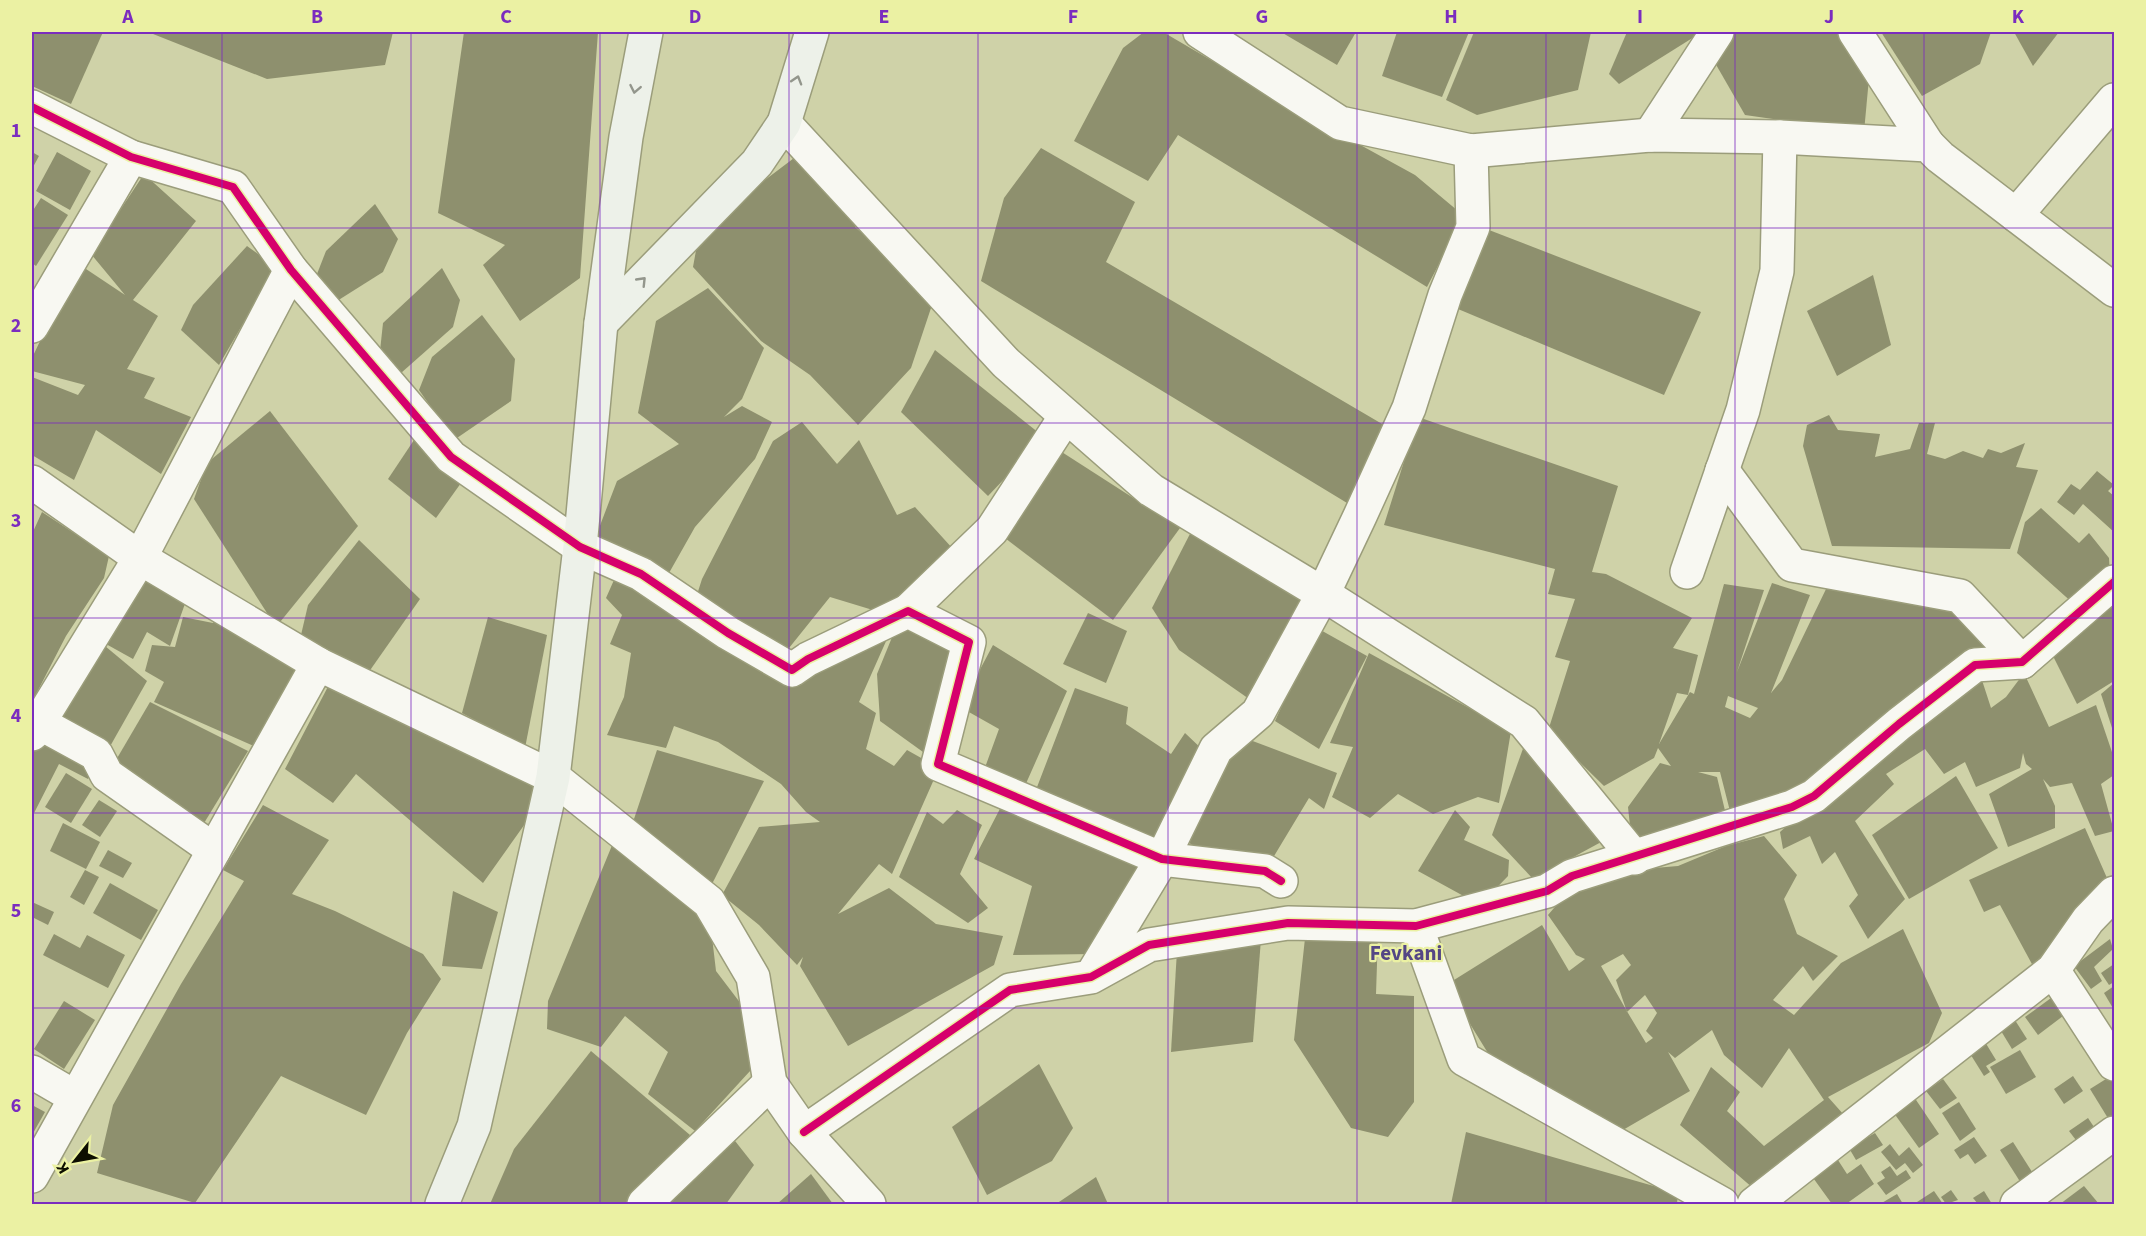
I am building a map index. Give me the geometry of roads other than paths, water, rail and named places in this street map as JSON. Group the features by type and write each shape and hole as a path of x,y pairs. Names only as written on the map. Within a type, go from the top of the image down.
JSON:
{"main road":[{"path":"442,1204 474,1126 553,777 580,547 602,323 627,137 646,32"},
{"path":"602,323 757,163 784,123 812,32"}],"street":[{"path":"1200,32 1340,123 1471,151 1650,135 1780,137 1928,145"},
{"path":"1650,135 1717,32"},
{"path":"1855,32 1928,145 1940,157 2115,290"},
{"path":"2016,215 2115,100"},
{"path":"32,107 131,157 233,187 291,270 451,457 580,547 641,574 728,633 792,670 808,659 908,611 992,530 1066,416"},
{"path":"784,123 1006,363 1151,490 1323,594 1524,722 1635,858"},
{"path":"1687,572 1743,410 1777,271 1780,137"},
{"path":"1091,977 1162,859 1216,749 1258,712 1323,594 1409,408 1445,295 1473,227 1471,151"},
{"path":"32,326 131,157"},
{"path":"214,850 107,775 96,754 34,726 140,558 291,270"},
{"path":"1722,470 1792,565 1959,596 2022,662"},
{"path":"32,482 140,558 318,664 553,777 709,902 753,978 770,1083 804,1132 869,1204"},
{"path":"804,1132 1010,990 1091,977 1149,945 1288,923 1416,926 1547,891 1572,876 1792,807 1814,796 1899,723 1975,665 2022,662 2114,582"},
{"path":"908,611 969,642 938,764 1162,859 1265,871 1281,881"},
{"path":"32,1176 318,664"},
{"path":"1754,1204 2053,970 2088,920 2115,893"},
{"path":"1416,926 1464,1059 1722,1204"},
{"path":"2053,970 2115,1064"},
{"path":"32,1072 75,1097"},
{"path":"644,1204 770,1083"},
{"path":"2017,1204 2115,1133"}],"district":[{"name":"Fevkani","path":"1406,953"}]}
